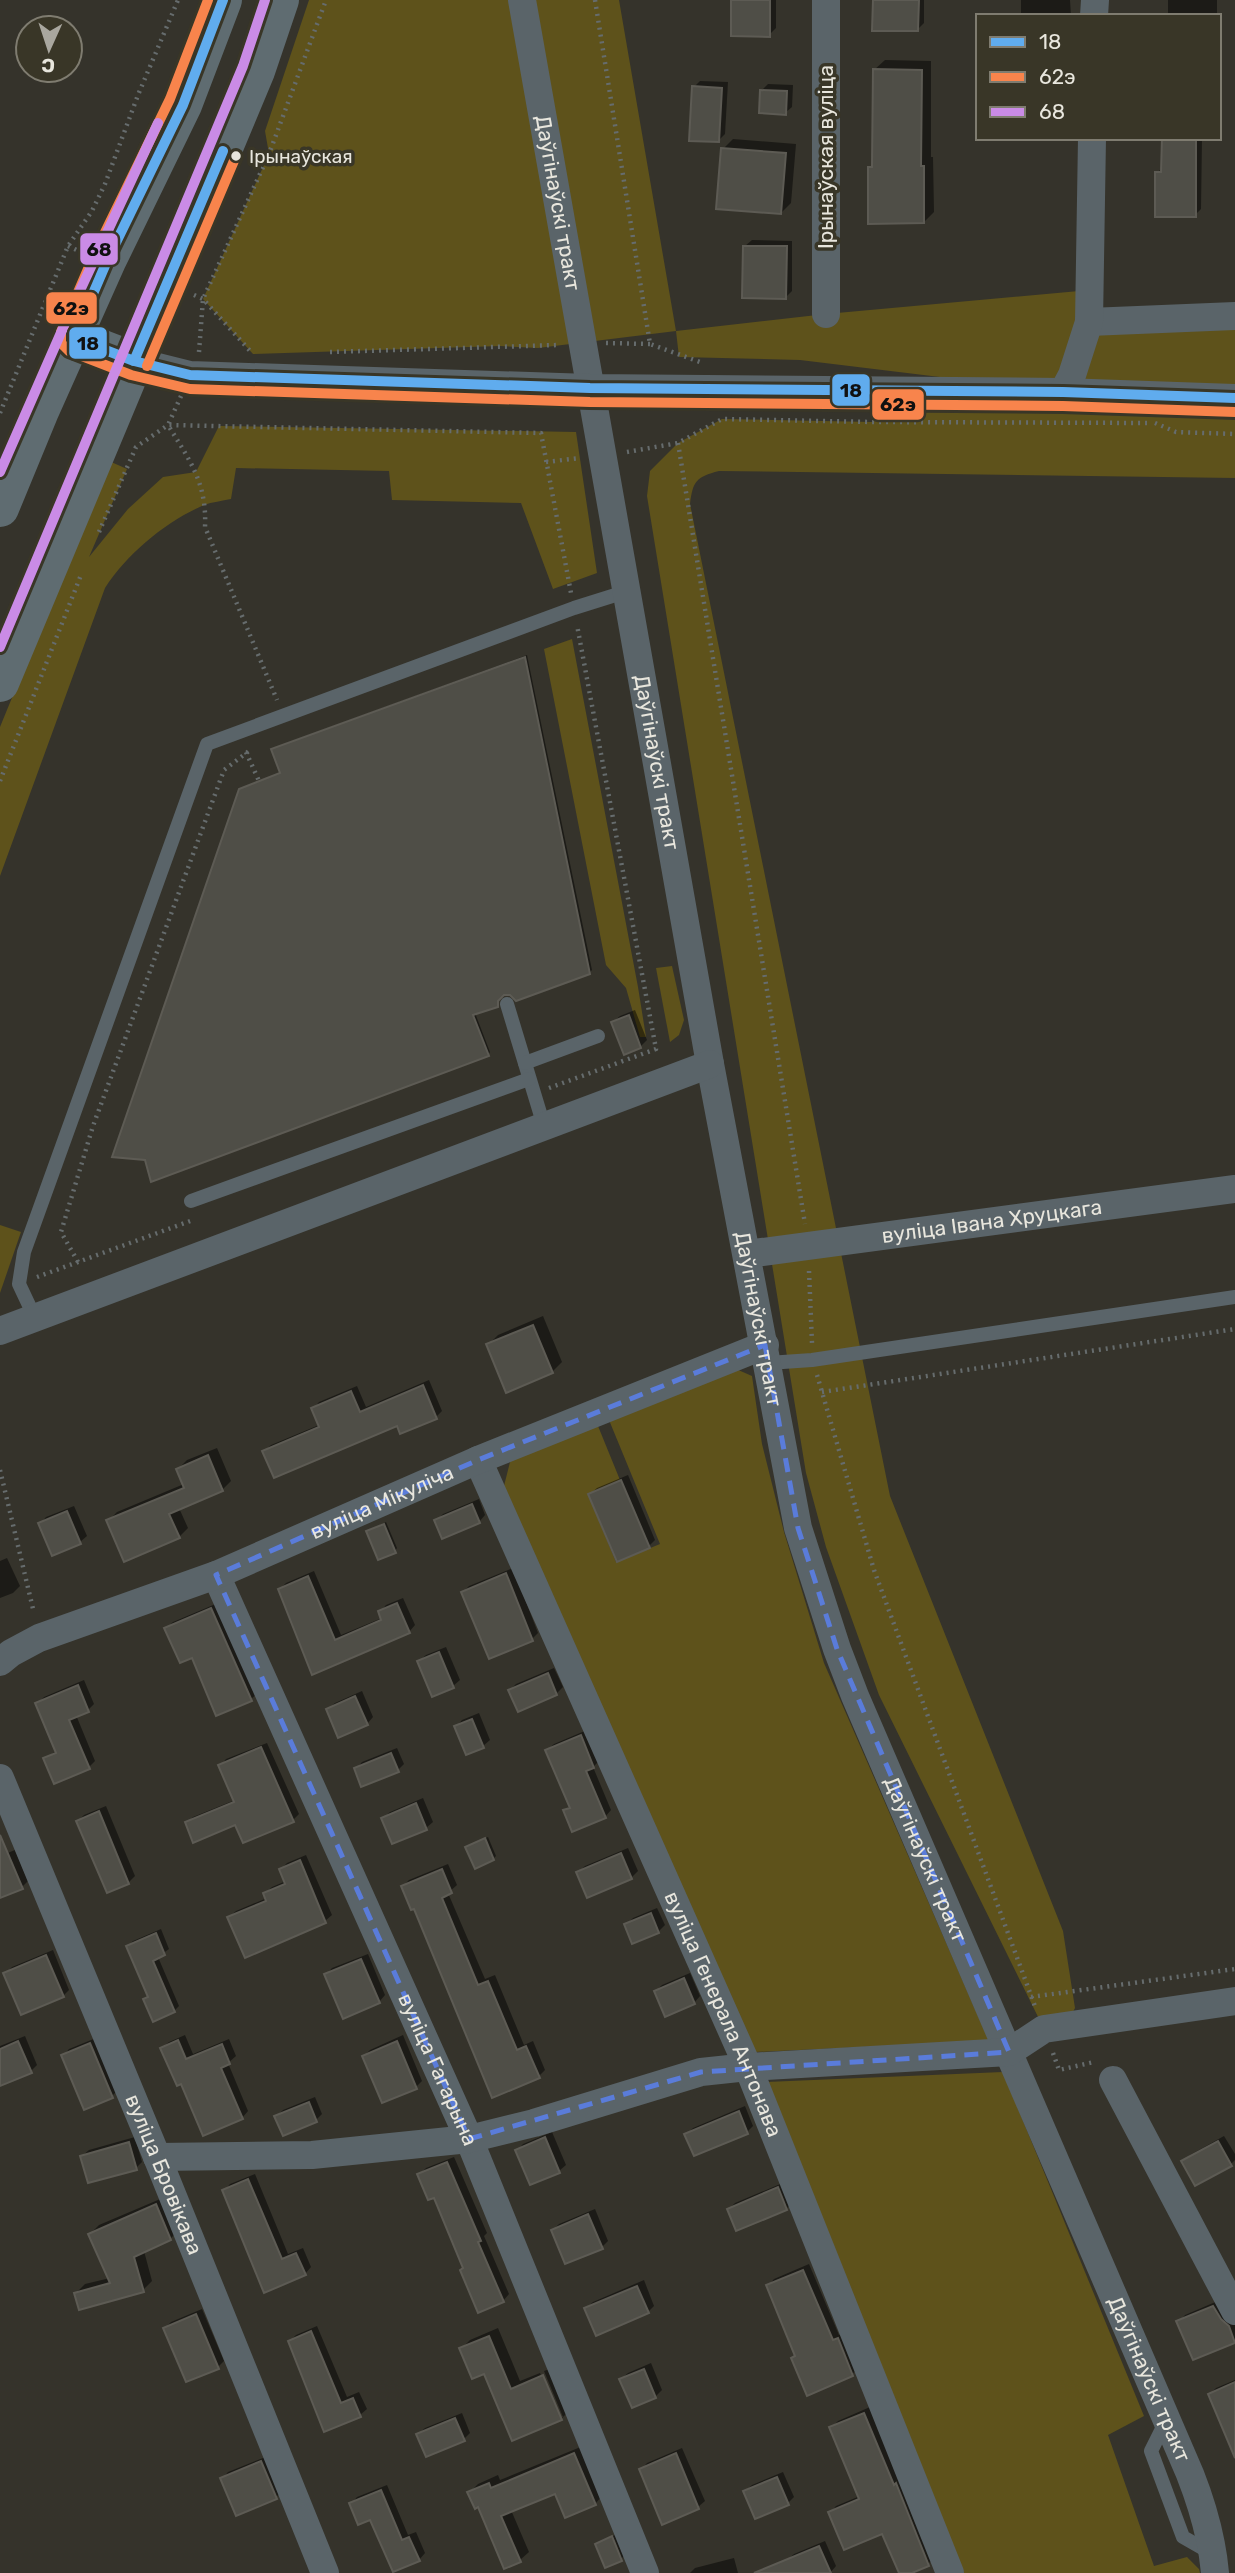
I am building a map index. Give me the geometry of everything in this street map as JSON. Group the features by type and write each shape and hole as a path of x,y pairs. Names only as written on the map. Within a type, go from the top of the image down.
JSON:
{"main road":[{"path":"0,509 107,261 183,105 223,0"},
{"path":"0,683 256,71 280,0"},
{"path":"74,338 134,360"}],"street":[{"name":"Даўгінаўскі тракт","path":"522,0 710,1064 798,1528 837,1649 861,1709 1203,2508 1214,2563"},
{"name":"Ірынаўская вуліца","path":"826,0 826,314"},
{"path":"1063,392 1072,375 1089,321 1092,140"},
{"path":"1089,321 1235,316"},
{"path":"134,360 190,375 590,388 1063,392 1235,398"},
{"path":"0,1331 710,1064"},
{"name":"вуліца Івана Хруцкага","path":"747,1254 1235,1189"},
{"name":"вуліца Мікуліча","path":"0,1662 39,1638 216,1575 478,1460 766,1354"},
{"name":"вуліца Генерала Антонава","path":"478,1460 748,2067 950,2573"},
{"name":"вуліца Гагарына","path":"216,1575 469,2139 645,2573"},
{"name":"вуліца Бровікава","path":"0,1779 157,2157 325,2573"},
{"path":"157,2157 312,2155 469,2139 534,2123 701,2072 1009,2052 1044,2029 1235,2001"},
{"path":"1113,2080 1235,2311"}],"lane":[{"path":"35,1318 19,1284 24,1252 207,744 574,608 625,592"},
{"path":"507,1004 544,1126"},
{"path":"525,1063 598,1036"},
{"path":"191,1200 529,1079"},
{"path":"766,1354 813,1360 1235,1297"}],"path":[{"path":"0,413 68,246 92,211 105,184 138,95 178,0"},
{"path":"201,349 203,299 269,154 326,0"},
{"path":"203,299 253,354"},
{"path":"322,352 500,346 538,348 583,343 650,344"},
{"path":"546,462 678,443 722,419 1159,423 1176,432 1235,434"},
{"path":"168,425 196,472 206,504 205,527 283,716"},
{"path":"97,537 136,447 168,425 541,433 656,1049 535,1094"},
{"path":"678,443 808,1246 813,1360 874,1570 1059,2070 1104,2060 1113,2080"},
{"path":"0,780 82,572"},
{"path":"568,630 577,626"},
{"path":"78,1262 61,1232 93,1126 224,770 246,752 257,748"},
{"path":"246,752 259,781"},
{"path":"19,1284 195,1219"},
{"path":"822,1392 1235,1329"},
{"path":"0,1470 39,1638"},
{"path":"1031,1997 1235,1969"}],"highlighted area":[{"path":"765,1345 798,1528 837,1649 1009,2052 701,2072 469,2139 216,1575 478,1460"}],"shaded area":[{"path":"309,0 619,0 676,331 538,348 500,346 253,354 203,299 269,154 265,131"},
{"path":"1090,290 1089,321 1235,316 1235,478 719,471 705,475 697,481 690,504 890,1496 1063,1931 1075,2008 1066,2025 1044,2029 879,1695 826,1547 806,1473 647,496 650,471 678,443 722,419 872,422 876,389 1054,391 800,360 679,357 676,331 826,314"},
{"path":"219,426 576,432 597,573 553,589 521,503 392,500 389,471 236,468 231,499 204,505 175,520 136,551 105,588 0,876 0,727 109,461 127,469 89,557 128,509 163,477 196,472"},
{"path":"572,639 646,1037 640,1037 626,988 606,965 544,649"},
{"path":"672,966 684,1020 679,1035 670,1042 656,968"},
{"path":"0,1225 21,1232 0,1293"},
{"path":"736,1369 752,1376 762,1444 784,1532 824,1663 989,2041 755,2052 502,1494 511,1458 598,1426 620,1480 588,1494 616,1562 660,1544 609,1420"},
{"path":"1003,2072 1144,2416 1108,2435 1154,2566 1187,2557 1200,2573 964,2573 766,2082"}],"building":[{"path":"731,0 770,0 770,37 731,36"},
{"path":"873,0 919,0 918,31 872,31"},
{"path":"873,69 922,70 921,166 924,166 924,223 868,224 868,167 872,167"},
{"path":"692,86 722,88 719,142 689,141"},
{"path":"760,90 787,91 786,115 759,113"},
{"path":"1162,140 1196,140 1196,217 1155,217 1155,172 1161,172"},
{"path":"721,148 786,153 781,214 716,209"},
{"path":"743,246 787,246 786,299 742,298"},
{"path":"525,657 590,974 516,1001 510,995 504,995 498,1001 498,1007 473,1015 489,1056 151,1182 145,1160 112,1157 239,789 280,773 271,749"},
{"path":"629,1015 641,1048 624,1055 611,1022"},
{"path":"533,1325 553,1373 506,1393 486,1344"},
{"path":"423,1385 437,1419 400,1434 397,1426 274,1478 262,1451 319,1427 311,1408 351,1391 360,1412"},
{"path":"208,1455 223,1491 169,1514 180,1538 124,1562 106,1520 184,1488 176,1469"},
{"path":"621,1480 650,1548 617,1562 588,1494"},
{"path":"472,1504 480,1523 442,1539 434,1520"},
{"path":"67,1511 81,1544 52,1556 38,1523"},
{"path":"384,1524 396,1553 378,1560 366,1531"},
{"path":"506,1573 533,1641 489,1659 461,1592"},
{"path":"308,1576 335,1640 381,1620 378,1611 397,1603 410,1633 312,1675 278,1589"},
{"path":"211,1608 252,1701 216,1716 192,1658 180,1663 164,1628"},
{"path":"439,1652 454,1688 432,1697 417,1661"},
{"path":"548,1673 557,1695 518,1712 508,1690"},
{"path":"78,1685 89,1712 69,1720 90,1769 54,1784 43,1758 56,1753 35,1703"},
{"path":"355,1696 368,1725 338,1738 326,1709"},
{"path":"472,1719 484,1748 466,1755 454,1726"},
{"path":"581,1735 594,1768 586,1771 606,1818 572,1832 563,1810 570,1808 545,1750"},
{"path":"261,1747 294,1822 243,1843 235,1825 193,1843 185,1822 234,1802 218,1765"},
{"path":"391,1753 399,1772 361,1787 354,1768"},
{"path":"416,1803 427,1830 392,1844 381,1818"},
{"path":"99,1811 129,1884 107,1893 76,1821"},
{"path":"0,1835 23,1889 0,1898"},
{"path":"485,1838 494,1860 475,1869 465,1847"},
{"path":"621,1853 632,1879 587,1898 576,1872"},
{"path":"300,1860 326,1923 245,1958 227,1917 266,1901 263,1893 285,1884 279,1869"},
{"path":"442,1869 452,1893 442,1898 478,1985 488,1981 517,2050 526,2046 540,2078 492,2098 414,1909 411,1910 401,1886"},
{"path":"651,1913 659,1933 632,1944 624,1924"},
{"path":"156,1933 165,1955 153,1961 175,2012 153,2022 143,1999 148,1997 126,1946"},
{"path":"46,1955 64,1997 21,2015 3,1973"},
{"path":"361,1959 380,2003 343,2019 324,1974"},
{"path":"684,1978 695,2004 665,2017 654,1991"},
{"path":"178,2040 186,2059 222,2044 230,2064 221,2068 243,2119 203,2136 181,2084 177,2086 160,2048"},
{"path":"18,2041 32,2073 0,2086 0,2049"},
{"path":"397,2041 417,2089 382,2103 362,2056"},
{"path":"90,2043 113,2098 84,2110 61,2055"},
{"path":"309,2102 317,2122 283,2136 274,2116"},
{"path":"739,2111 748,2134 694,2156 684,2134"},
{"path":"545,2137 560,2173 530,2185 515,2150"},
{"path":"1218,2141 1232,2166 1195,2186 1181,2161"},
{"path":"129,2142 137,2170 88,2183 80,2156"},
{"path":"447,2162 504,2302 478,2313 434,2198 428,2200 417,2174"},
{"path":"248,2179 282,2259 296,2253 306,2275 264,2293 222,2190"},
{"path":"778,2187 787,2210 736,2231 727,2209"},
{"path":"156,2204 171,2240 134,2257 144,2292 79,2310 74,2293 110,2283 88,2234"},
{"path":"588,2214 603,2249 565,2264 551,2230"},
{"path":"803,2270 833,2340 838,2338 853,2376 807,2396 791,2358 795,2356 766,2285"},
{"path":"637,2286 649,2313 596,2336 584,2308"},
{"path":"1213,2306 1229,2326 1235,2343 1193,2360 1176,2321"},
{"path":"196,2314 219,2369 186,2382 163,2328"},
{"path":"311,2331 341,2403 353,2398 361,2417 324,2432 288,2341"},
{"path":"489,2336 511,2389 543,2375 562,2420 512,2441 484,2374 472,2379 459,2348"},
{"path":"644,2369 656,2398 632,2408 619,2379"},
{"path":"1235,2382 1235,2458 1208,2394"},
{"path":"864,2413 929,2566 912,2573 899,2573 882,2534 844,2550 828,2512 859,2499 829,2427"},
{"path":"455,2418 465,2441 426,2457 416,2434"},
{"path":"574,2453 596,2505 565,2518 555,2494 501,2516 521,2562 504,2569 478,2507 475,2509 467,2492 489,2483 491,2488"},
{"path":"676,2453 699,2509 662,2525 639,2469"},
{"path":"261,2461 277,2499 236,2516 220,2478"},
{"path":"777,2477 789,2505 755,2519 743,2491"},
{"path":"381,2490 402,2540 409,2537 420,2561 393,2572 370,2520 358,2525 349,2503"},
{"path":"612,2536 622,2561 605,2568 595,2544"},
{"path":"819,2546 831,2573 754,2573"}],"transit line":[{"name":"62э","path":"208,0 170,99 94,255 61,332 61,343 69,351 131,375 190,389 590,402 1063,406 1235,412"},
{"name":"18","path":"223,0 183,105 107,261 74,338 134,361 190,375 590,388 1063,392 1235,398"},
{"name":"68","path":"0,647 243,66 265,0"},
{"name":"68","path":"0,472 70,312 158,123"},
{"name":"18","path":"134,361 223,151"},
{"name":"62э","path":"147,366 236,156"}],"place":[{"name":"Ірынаўская","path":"236,156"}]}
